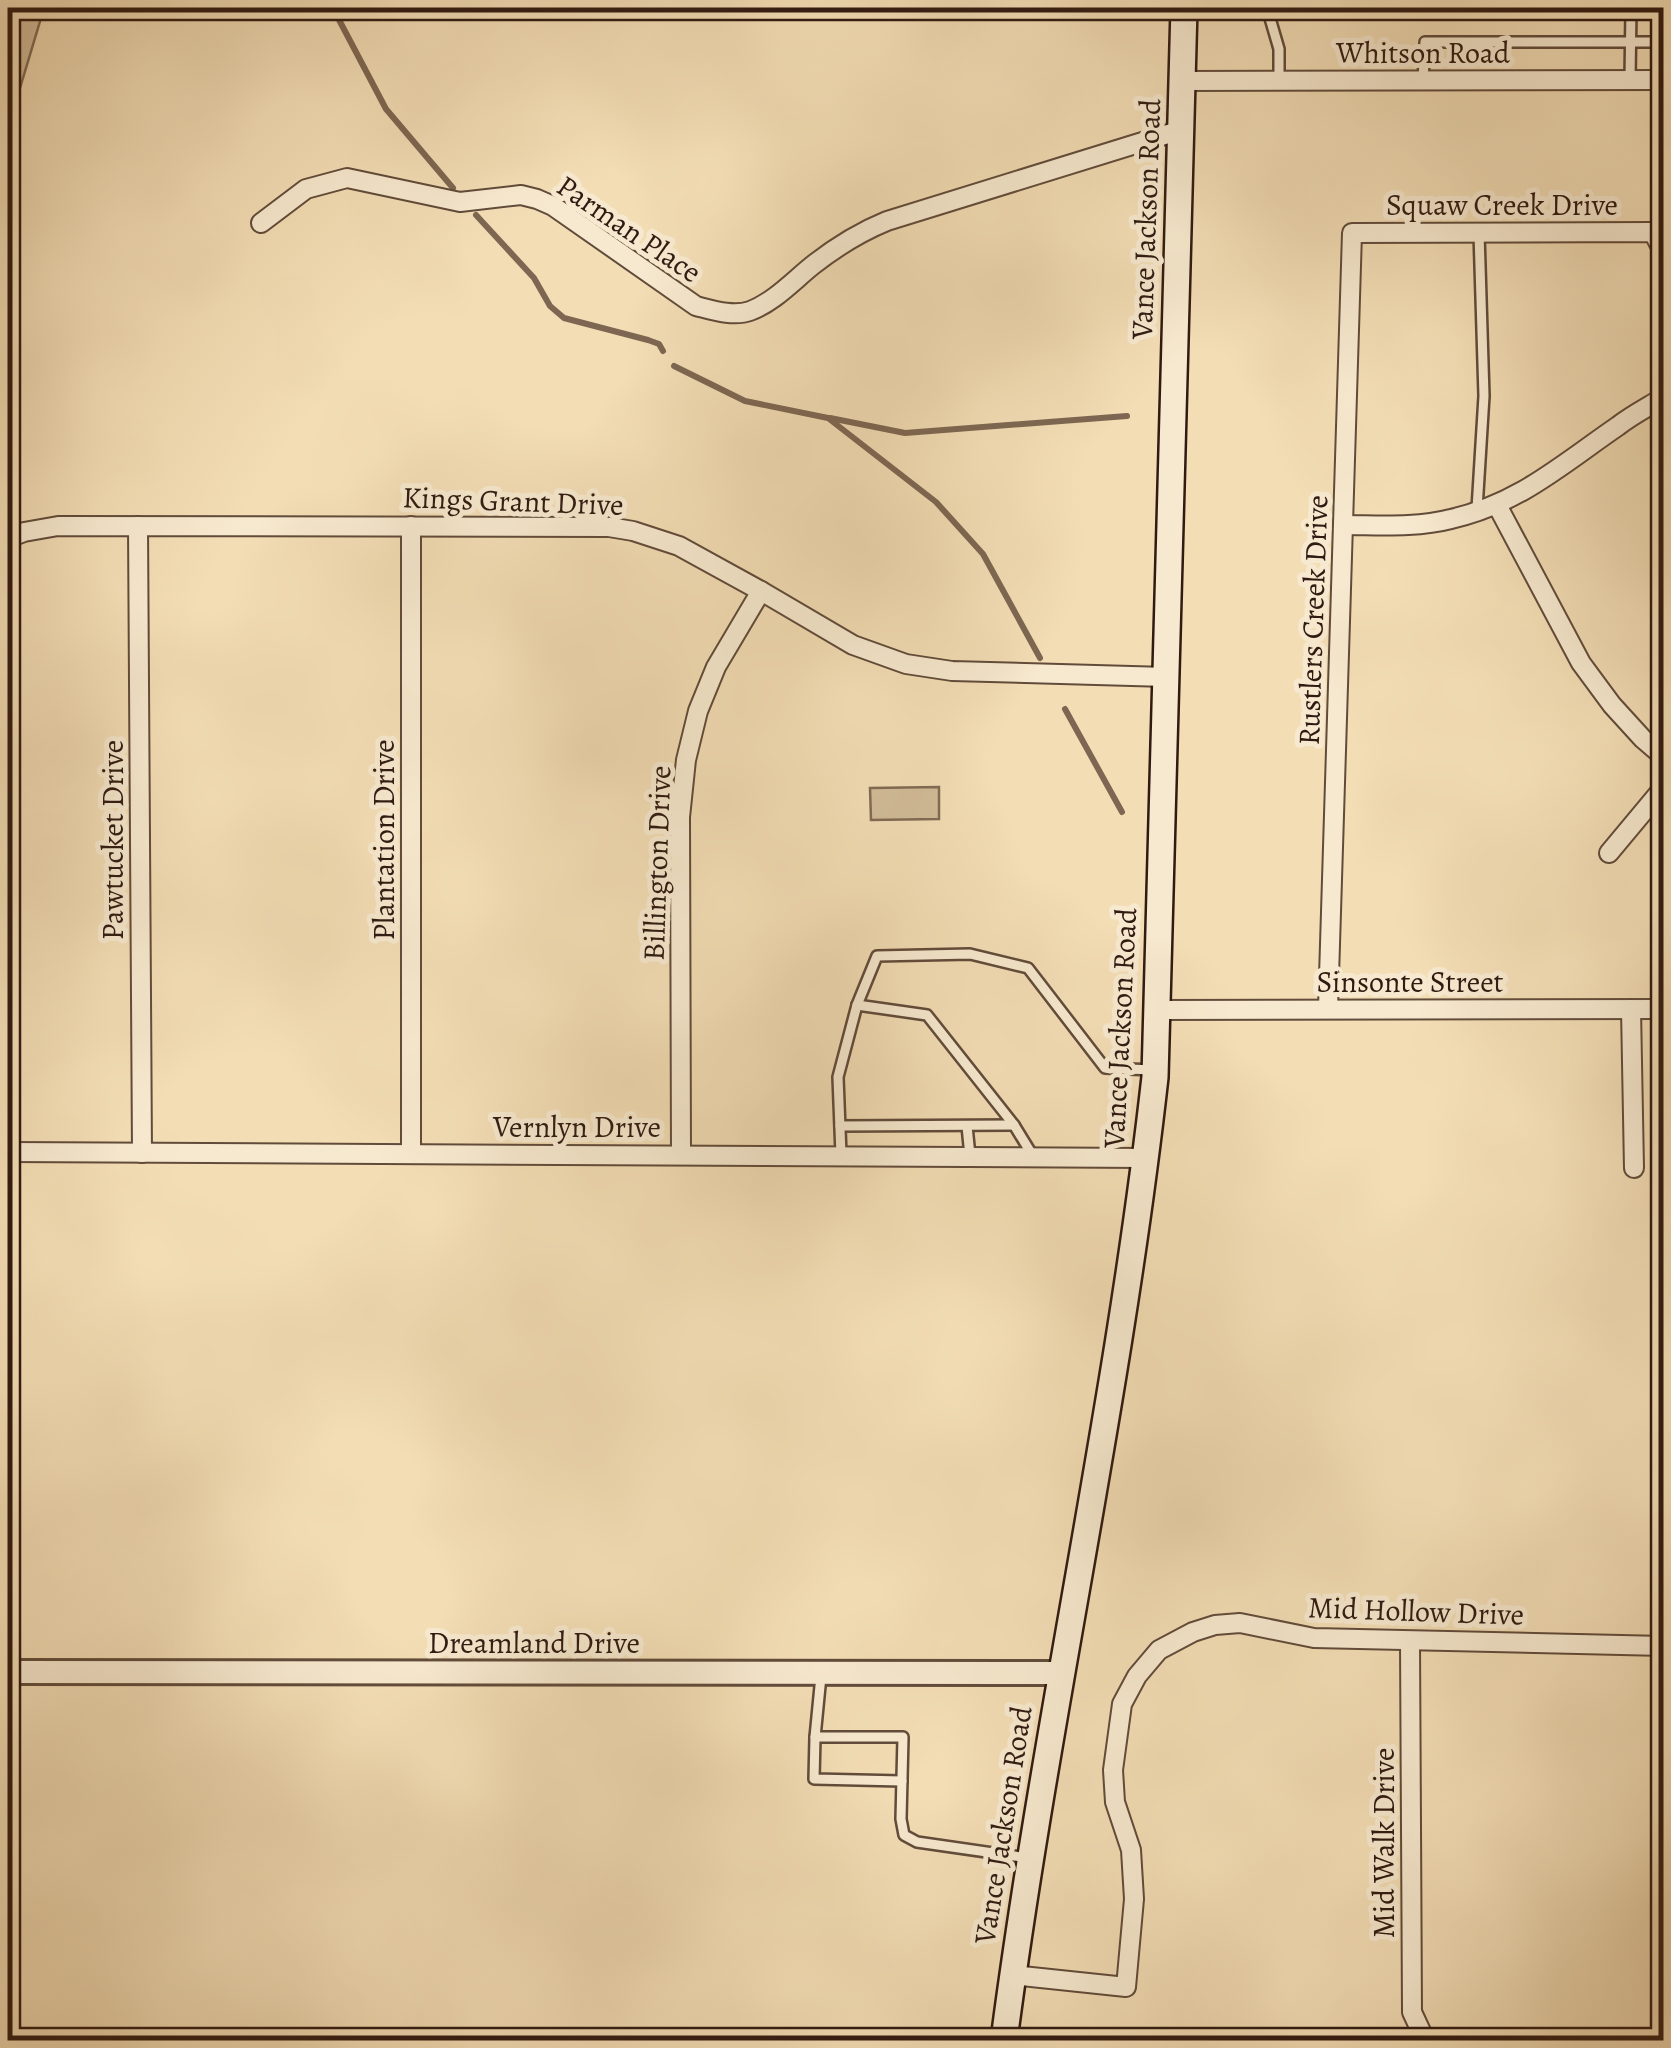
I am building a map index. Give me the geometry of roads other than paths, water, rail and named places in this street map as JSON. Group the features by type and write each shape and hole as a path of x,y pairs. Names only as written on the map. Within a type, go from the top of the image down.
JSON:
{"main road":[{"name":"Vance Jackson Road","path":"1004,2040 1061,1672 1130,1268 1155,1070 1184,8"}],"street":[{"name":"Whitson Road","path":"1182,81 1664,80"},
{"name":"Parman Place","path":"261,223 306,189 348,178 460,202 520,195 553,206 696,306 746,312 773,298 851,239 887,221 1181,130"},
{"name":"Squaw Creek Drive","path":"1352,233 1652,232 1664,253"},
{"name":"Rustlers Creek Drive","path":"1328,1009 1352,233"},
{"path":"1343,525 1418,525 1477,512 1558,470 1618,425 1664,397"},
{"path":"1497,504 1582,663 1612,705 1664,758"},
{"name":"Kings Grant Drive","path":"8,538 58,526 585,526 632,531 679,546 853,646 906,664 952,671 1166,677"},
{"name":"Pawtucket Drive","path":"138,526 142,1153"},
{"name":"Plantation Drive","path":"411,526 411,1154"},
{"name":"Billington Drive","path":"681,1155 680,816 686,760 698,711 716,667 761,591"},
{"path":"1609,853 1664,786"},
{"path":"1631,1009 1634,1168"},
{"name":"Sinsonte Street","path":"1157,1010 1664,1009"},
{"name":"Vernlyn Drive","path":"8,1152 1146,1158"},
{"name":"Mid Hollow Drive","path":"1012,1975 1126,1987 1134,1899 1130,1850 1115,1802 1112,1770 1122,1704 1137,1676 1158,1650 1193,1632 1240,1623 1314,1638 1664,1646"},
{"name":"Mid Walk Drive","path":"1410,1642 1412,2012 1425,2040"},
{"name":"Dreamland Drive","path":"8,1672 1061,1672"}],"lane":[{"path":"1267,8 1279,49 1279,81"},
{"path":"1630,80 1632,8"},
{"path":"1423,80 1424,42 1664,42"},
{"path":"1477,512 1484,396 1480,233"},
{"path":"841,1155 838,1077 858,1005 877,956 970,954 1028,968 1105,1068 1155,1070"},
{"path":"858,1005 927,1016 1014,1125 1033,1156"},
{"path":"840,1126 1014,1125"},
{"path":"967,1126 970,1156"},
{"path":"821,1672 814,1778 902,1781"},
{"path":"815,1737 903,1737 904,1835 917,1842 1031,1858"}],"waterway":[{"path":"336,8 386,109 453,188"},
{"path":"476,215 534,278 550,306 564,318 648,340 659,344 663,351"},
{"path":"674,366 745,401 828,418 936,502 983,554 1040,658"},
{"path":"830,418 905,433 1127,416"},
{"path":"1065,709 1122,812"}]}
